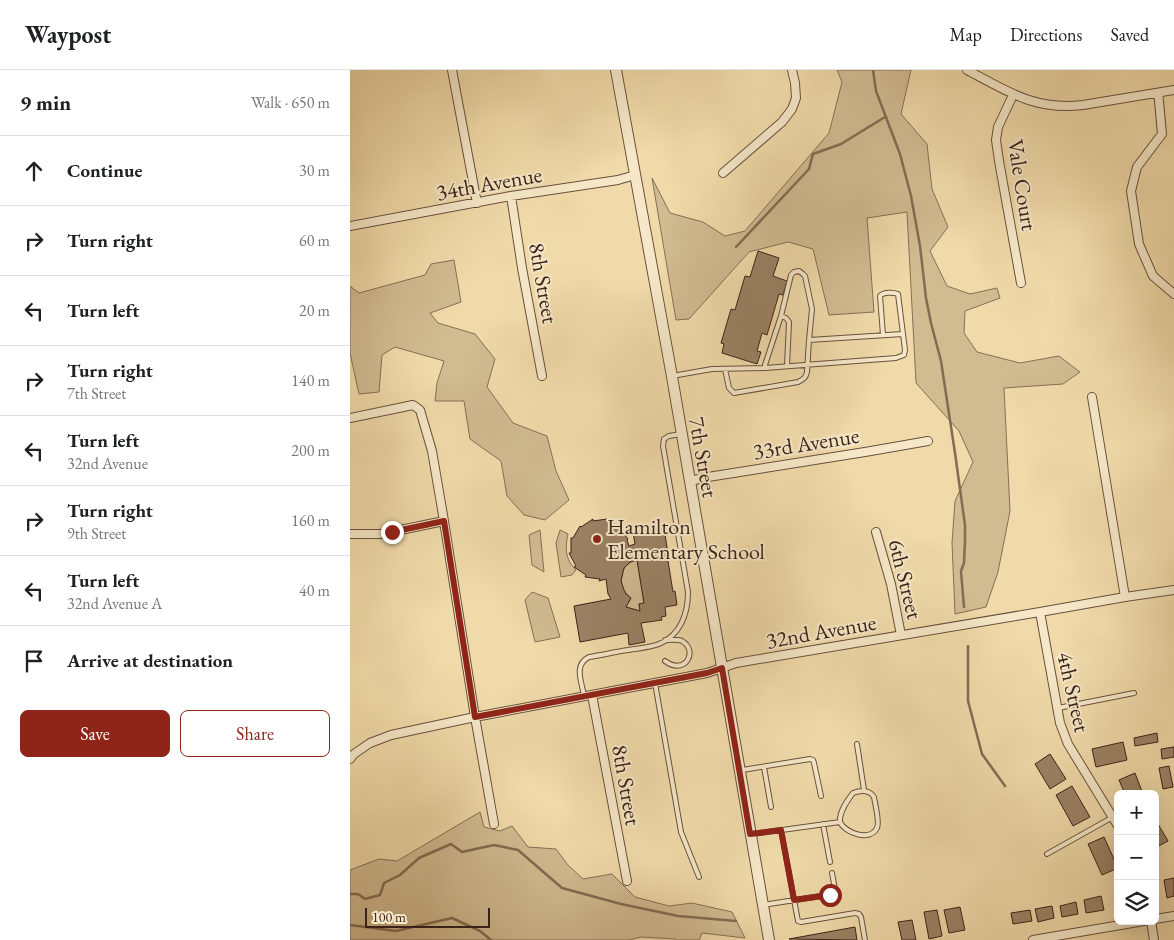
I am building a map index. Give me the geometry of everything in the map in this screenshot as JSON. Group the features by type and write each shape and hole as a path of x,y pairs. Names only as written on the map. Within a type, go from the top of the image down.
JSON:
{"street":[{"path":"452,70 477,203"},
{"name":"7th Street","path":"616,70 672,376 769,940"},
{"path":"723,173 782,122 792,110 796,98 792,70"},
{"path":"967,70 1014,95 1054,106 1070,107 1174,90"},
{"path":"1158,93 1162,134 1137,167 1131,191 1139,244 1153,276 1174,294"},
{"name":"Vale Court","path":"1014,95 998,127 996,140 1021,283"},
{"name":"34th Avenue","path":"350,226 511,196 635,176"},
{"name":"8th Street","path":"511,196 542,376"},
{"path":"1092,397 1125,597"},
{"path":"350,418 413,405 420,410 432,451 494,824"},
{"name":"33rd Avenue","path":"690,481 928,440"},
{"path":"350,534 380,534 444,521"},
{"name":"6th Street","path":"876,532 891,584 901,635"},
{"name":"32nd Avenue","path":"350,758 363,748 382,738 475,717 707,673 736,663 1174,590"},
{"name":"4th Street","path":"1040,612 1060,723 1068,744 1114,820"},
{"name":"8th Street","path":"588,695 626,881"},
{"path":"1159,918 1174,916"},
{"path":"1033,940 1121,925"},
{"path":"1152,925 1154,940"}],"lane":[{"path":"725,369 729,388 734,393 803,380 807,372 808,340 812,309 805,276 801,272 794,272 791,275 765,368"},
{"path":"672,376 712,369 765,368 896,358 904,355 905,350 898,294 896,293 884,293 880,296 883,335"},
{"path":"780,316 786,318 789,322 787,366"},
{"path":"808,340 903,334"},
{"path":"588,695 581,678 580,665 583,660 589,657 660,643 676,630 682,622 688,604 688,592 663,446 664,439 681,434"},
{"path":"664,661 674,666 680,666 685,663 690,654 682,642 678,640 665,640"},
{"path":"655,683 681,832 699,878"},
{"path":"1057,708 1134,693"},
{"path":"857,744 864,790"},
{"path":"739,771 810,759 813,760 821,796"},
{"path":"764,766 770,807"},
{"path":"864,790 870,791 874,797 878,823 874,832 862,835 846,829 840,822 842,812 853,793 864,790"},
{"path":"1047,854 1112,817"},
{"path":"750,834 840,822"},
{"path":"823,824 830,862"},
{"path":"781,830 798,922 855,913 859,914 865,940"},
{"path":"763,906 833,894 835,889 832,873"}],"shaded area":[{"path":"837,70 911,70 901,114 927,144 932,189 948,227 930,251 947,286 970,294 997,288 1000,298 965,311 964,333 977,352 1020,363 1059,356 1080,372 1063,384 1004,388 1010,511 998,572 986,607 955,614 952,543 955,501 973,462 959,431 916,383 907,212 867,218 874,312 829,315 813,249 788,242 749,252 689,319 676,320 652,178 670,213 703,222 725,236 745,231 829,133 842,82"},
{"path":"454,260 461,302 430,313 438,323 475,334 495,359 487,387 513,423 547,436 556,471 569,500 545,520 524,515 507,496 501,461 470,439 464,401 435,401 437,383 444,361 395,347 382,355 379,392 359,394 350,353 350,286 359,293 425,275 431,264"},
{"path":"540,530 544,572 532,565 529,535"},
{"path":"560,530 568,534 567,553 570,562 576,570 572,575 561,577 556,543"},
{"path":"637,560 644,603 639,604 640,611 626,607 631,598 625,591 621,579 626,566"},
{"path":"532,592 548,598 560,637 535,642 525,600"},
{"path":"480,812 484,827 500,831 512,826 528,847 556,849 568,865 583,879 612,874 635,897 669,906 692,903 732,912 745,938 702,933 699,940 641,937 629,940 350,940 350,870 379,859 397,861"}],"building":[{"path":"758,251 779,258 773,276 787,281 783,295 779,294 767,335 762,333 757,351 761,352 757,364 722,353 724,344 721,343 731,309 735,310 745,276 750,277"},
{"path":"593,519 593,521 607,519 607,521 620,527 628,539 629,546 635,544 633,532 664,528 673,592 675,591 677,605 665,607 666,616 661,617 662,620 641,623 645,642 629,645 628,633 580,642 574,606 611,599 608,594 606,579 599,581 600,579 585,577 586,575 574,567 576,566 569,553 571,553 571,538 581,527","holes":["637,560 644,603 639,604 640,611 626,607 631,598 626,594 621,581 624,568 630,562"]},
{"path":"1157,733 1158,742 1135,746 1134,738"},
{"path":"1123,742 1127,760 1096,767 1092,749"},
{"path":"1174,747 1174,757 1162,759 1161,749"},
{"path":"1050,754 1066,779 1050,789 1035,764"},
{"path":"1169,766 1173,787 1163,789 1159,768"},
{"path":"1135,773 1141,790 1123,790 1119,780"},
{"path":"1072,786 1090,817 1073,826 1056,795"},
{"path":"1159,826 1168,841 1159,846"},
{"path":"1104,837 1114,859 1114,870 1102,875 1088,844"},
{"path":"1174,878 1174,896 1167,898 1164,880"},
{"path":"1101,896 1104,910 1086,913 1084,900"},
{"path":"1076,902 1078,914 1062,917 1060,906"},
{"path":"1052,906 1054,918 1038,922 1035,909"},
{"path":"960,907 965,930 949,933 944,910"},
{"path":"937,910 942,936 929,939 924,912"},
{"path":"1030,910 1032,921 1013,924 1011,913"},
{"path":"912,920 916,940 902,940 898,922"},
{"path":"855,927 857,940 789,939"}],"waterway":[{"path":"873,70 876,91 900,154 911,196 920,246 926,298 941,361 965,525 964,563 961,571 964,607"},
{"path":"736,247 809,169 813,154 841,144 885,117"},
{"path":"968,646 968,701 982,754 1005,786"},
{"path":"350,894 358,894 365,899 380,895 384,883 400,875 419,858 451,844 462,852 494,845 518,850 562,888 621,904 678,916 736,921"},
{"path":"350,925 396,931 452,918 480,931 491,940"}],"place":[{"name":"Hamilton Elementary School","path":"597,539"}],"route":[{"path":"392,532 444,521 475,717 707,673 722,668 750,834 781,830 794,900 830,895"}]}
